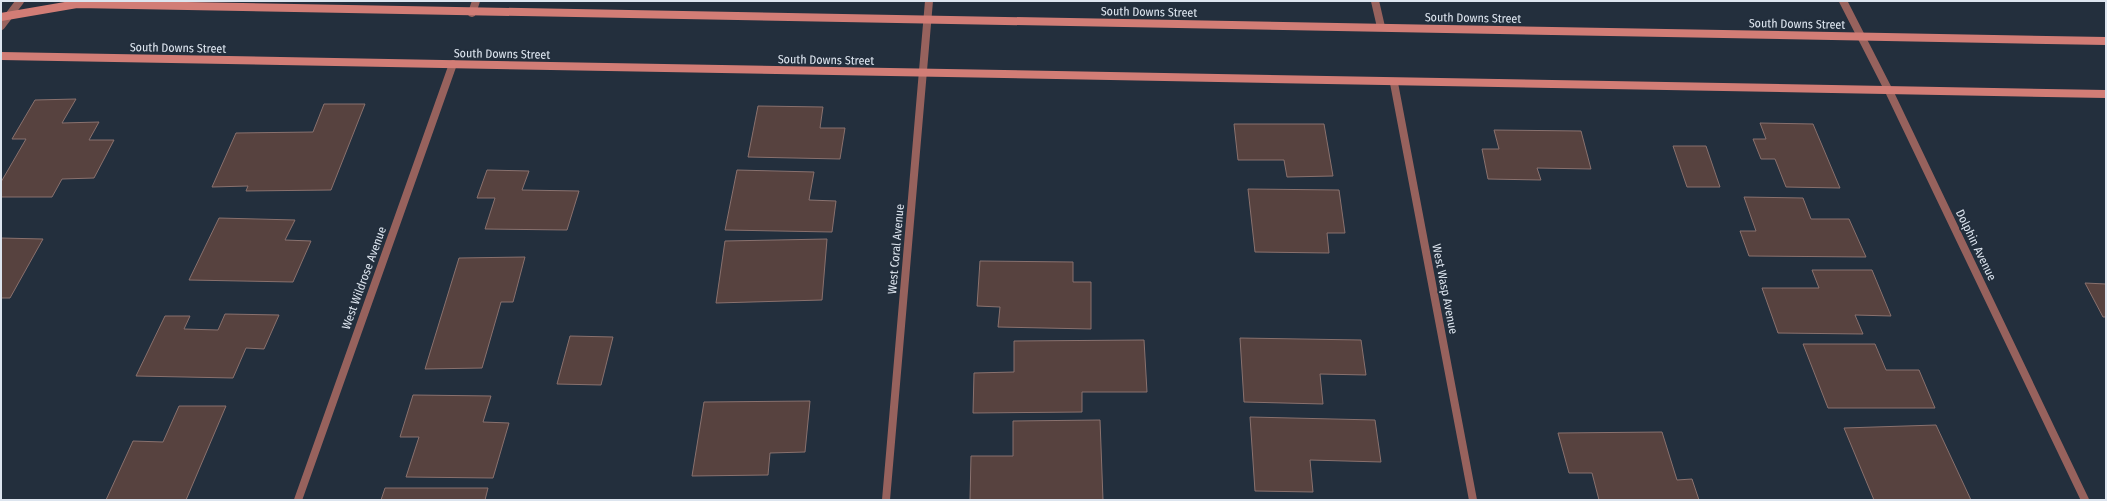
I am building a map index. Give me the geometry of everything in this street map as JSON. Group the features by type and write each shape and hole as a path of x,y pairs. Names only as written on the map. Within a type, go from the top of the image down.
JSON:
{"main road":[{"name":"South Downs Street","path":"4,18 77,4 472,13 1380,27 2106,41"},
{"name":"South Downs Street","path":"1,56 923,72 1394,83 2106,94"}],"street":[{"path":"1,26 4,18 20,1"},
{"path":"472,13 476,1"},
{"name":"West Coral Avenue","path":"886,500 929,1"},
{"path":"1375,1 1380,27"},
{"name":"Dolphin Avenue","path":"1843,1 1889,91 2086,500"},
{"name":"West Wildrose Avenue","path":"298,500 453,64"},
{"name":"West Wasp Avenue","path":"1394,83 1473,500"}],"building":[{"path":"76,99 62,123 99,122 89,140 114,140 94,178 62,179 52,197 1,197 1,182 26,139 12,139 35,100"},
{"path":"324,104 365,104 331,190 246,191 248,186 212,187 236,133 313,132"},
{"path":"758,106 823,107 820,128 845,128 840,159 748,157"},
{"path":"1760,123 1813,124 1840,188 1786,187 1775,159 1761,159 1753,139 1766,139"},
{"path":"1234,124 1324,124 1333,176 1287,177 1284,160 1238,160"},
{"path":"1494,130 1581,131 1591,169 1537,168 1541,180 1488,179 1482,149 1499,149"},
{"path":"1673,146 1706,146 1720,187 1687,187"},
{"path":"487,170 529,171 522,190 579,191 567,230 485,229 495,198 477,198"},
{"path":"737,170 814,172 809,200 836,201 832,232 725,230"},
{"path":"1248,189 1339,190 1345,233 1327,233 1329,253 1255,252"},
{"path":"1744,197 1803,198 1811,219 1849,219 1866,257 1749,256 1740,231 1756,231"},
{"path":"219,218 295,220 285,240 311,241 293,282 189,280"},
{"path":"1,238 43,239 10,298 1,298"},
{"path":"827,239 822,300 716,303 725,241"},
{"path":"525,257 513,302 501,302 482,368 425,369 459,258"},
{"path":"980,261 1073,262 1073,282 1091,282 1091,329 998,327 1000,307 977,306"},
{"path":"1812,270 1872,270 1891,316 1855,315 1863,334 1778,333 1762,288 1819,288"},
{"path":"2085,283 2106,284 2106,317 2103,317"},
{"path":"225,314 279,315 264,349 246,348 233,378 136,376 165,316 190,316 184,329 218,330"},
{"path":"570,336 613,337 601,385 557,384"},
{"path":"1240,338 1361,340 1366,375 1320,374 1323,404 1244,402"},
{"path":"1144,340 1147,392 1082,392 1082,412 973,413 974,373 1014,372 1014,341"},
{"path":"1803,344 1875,344 1886,370 1919,370 1935,408 1828,408"},
{"path":"413,395 491,396 483,422 509,423 493,478 406,477 419,437 400,437"},
{"path":"810,401 805,452 770,453 768,475 692,476 704,402"},
{"path":"179,406 226,406 186,500 106,500 133,441 163,442"},
{"path":"1250,417 1375,420 1381,462 1310,460 1313,492 1255,491"},
{"path":"1100,420 1103,500 970,500 971,456 1013,456 1013,421"},
{"path":"1936,425 1971,500 1874,500 1844,428"},
{"path":"1662,432 1677,480 1692,479 1699,500 1599,500 1592,473 1569,473 1558,433"},
{"path":"385,488 488,488 485,500 381,500"}]}
